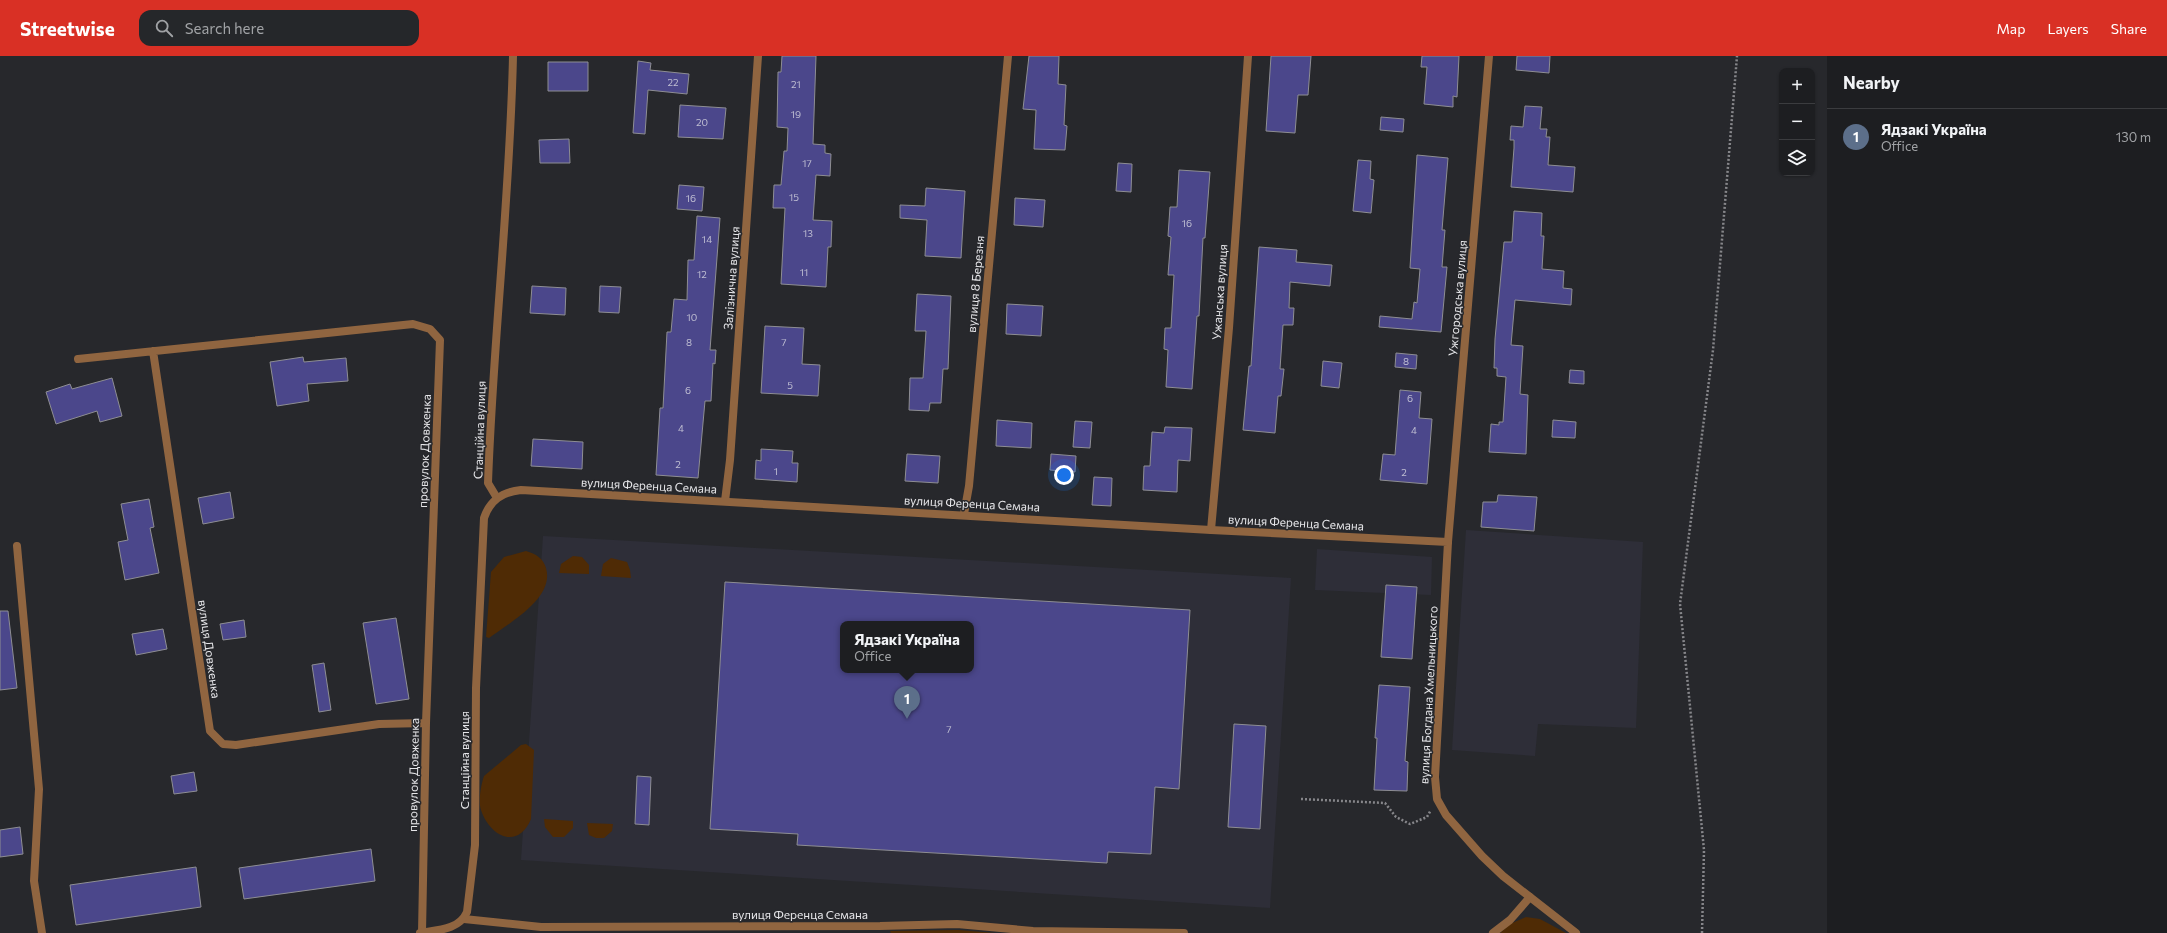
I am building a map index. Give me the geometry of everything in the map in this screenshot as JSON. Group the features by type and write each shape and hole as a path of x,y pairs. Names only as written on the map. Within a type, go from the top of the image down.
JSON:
{"street":[{"name":"Станційна вулиця","path":"464,918 468,905 475,845 476,688 482,543 487,510 497,498 488,483 488,475 499,285 507,202 513,56"},
{"name":"Залізнична вулиця","path":"725,500 731,452 758,56"},
{"name":"вулиця 8 Березня","path":"964,514 969,486 1008,56"},
{"name":"Ужанська вулиця","path":"1211,530 1228,328 1248,56"},
{"name":"Ужгородська вулиця","path":"1448,542 1489,56"},
{"name":"провулок Довженка","path":"78,359 413,324 430,329 440,340 426,723 421,933"},
{"name":"вулиця Довженка","path":"153,351 210,731 223,744 236,745 379,724 426,723"},
{"name":"вулиця Ференца Семана","path":"497,498 510,491 522,490 725,500 1211,530 1448,542"},
{"name":"вулиця Богдана Хмельницького","path":"1448,542 1434,777 1437,799 1446,815 1482,856 1503,876 1576,933"},
{"path":"17,546 39,789 34,881 42,933"},
{"path":"1493,933 1510,920 1530,897"},
{"name":"вулиця Ференца Семана","path":"464,918 541,930 957,924 1033,931 1184,933"},
{"path":"421,933 454,926 464,918"}],"path":[{"path":"1702,933 1704,850 1680,604 1713,350 1737,56"},
{"path":"1301,799 1386,803 1396,817 1410,824 1427,818 1437,799"}],"shaded area":[{"path":"1466,530 1643,542 1636,728 1538,724 1535,756 1452,750"},
{"path":"543,536 1291,578 1270,908 521,860"},
{"path":"1317,549 1432,557 1431,595 1315,590"},
{"path":"526,551 539,557 545,565 547,579 544,589 528,609 489,638 486,637 491,572 504,557"},
{"path":"573,556 582,557 589,565 589,574 559,573 561,564"},
{"path":"611,558 627,562 631,578 601,576 603,564"},
{"path":"526,744 534,750 531,819 525,829 519,834 512,837 504,836 497,833 491,827 481,810 480,798 482,784 484,776 521,745"},
{"path":"544,819 573,821 573,828 564,837 553,837 545,827"},
{"path":"587,823 613,824 612,831 604,838 596,838 589,835"},
{"path":"1526,917 1540,919 1566,933 1500,933 1510,924"},
{"path":"958,930 995,933 891,933 890,931"}],"building":[{"path":"782,56 816,56 813,144 825,145 825,153 831,154 830,176 816,175 813,220 832,221 831,247 828,247 826,287 781,284 785,208 773,208 774,185 781,185 784,151 787,151 788,128 777,127 778,72 781,72"},
{"path":"1029,56 1059,56 1058,84 1066,85 1064,125 1067,126 1065,150 1034,149 1036,110 1023,109"},
{"path":"1271,56 1311,56 1308,95 1298,95 1295,133 1266,131"},
{"path":"1422,56 1459,56 1457,97 1453,96 1453,107 1424,104 1427,67 1421,67"},
{"path":"1517,56 1550,56 1549,73 1516,70"},
{"path":"638,61 651,63 650,70 689,74 687,94 648,90 645,134 633,133"},
{"path":"548,62 588,62 588,91 548,91"},
{"path":"680,105 726,108 723,139 678,137"},
{"path":"1525,106 1542,107 1540,129 1547,129 1546,137 1550,137 1548,165 1575,167 1573,192 1511,187 1514,140 1510,140 1511,126 1523,127"},
{"path":"1381,117 1404,119 1403,132 1380,130"},
{"path":"569,139 570,163 540,163 539,140"},
{"path":"1417,155 1448,158 1442,230 1445,230 1442,267 1447,267 1441,332 1379,327 1380,316 1412,319 1414,302 1417,303 1420,269 1410,268"},
{"path":"1358,160 1371,161 1370,179 1374,180 1371,213 1353,211"},
{"path":"1118,163 1132,164 1131,192 1116,191"},
{"path":"1179,170 1210,172 1205,238 1203,238 1199,316 1197,316 1192,389 1166,387 1168,350 1164,349 1165,328 1171,328 1174,275 1168,275 1171,237 1168,236 1170,207 1177,207"},
{"path":"679,185 704,187 702,211 677,209"},
{"path":"926,188 965,191 961,258 925,256 927,220 900,218 900,205 925,206"},
{"path":"1015,198 1045,200 1043,227 1014,225"},
{"path":"1514,211 1542,213 1541,236 1544,236 1542,269 1564,271 1563,288 1572,289 1571,305 1515,300 1511,345 1523,346 1520,394 1528,395 1526,454 1489,452 1491,424 1499,425 1499,422 1503,422 1506,377 1497,376 1497,368 1494,368 1495,339 1504,242 1512,242"},
{"path":"697,216 720,218 710,350 716,350 715,364 713,363 711,401 705,401 698,478 656,475 660,408 663,408 667,332 671,332 674,299 687,300 688,260 694,260"},
{"path":"1259,247 1297,250 1296,262 1332,265 1330,286 1290,282 1289,308 1294,308 1293,325 1283,325 1280,369 1284,369 1281,396 1278,396 1275,433 1243,430 1249,366 1251,366"},
{"path":"532,286 566,288 565,315 530,313"},
{"path":"600,286 621,287 619,313 599,312"},
{"path":"917,294 951,296 948,369 943,369 941,403 930,403 929,411 909,410 910,378 923,378 926,331 915,331"},
{"path":"1007,304 1043,306 1041,336 1006,334"},
{"path":"765,326 804,328 802,364 820,365 818,396 761,393"},
{"path":"1396,353 1417,355 1416,369 1395,367"},
{"path":"303,357 304,362 346,358 348,381 307,384 309,401 277,406 270,362"},
{"path":"1323,361 1342,363 1339,388 1321,386"},
{"path":"1570,370 1584,371 1584,384 1569,383"},
{"path":"112,378 122,416 100,422 97,411 56,424 46,392 70,384 72,389"},
{"path":"1400,390 1421,392 1419,418 1432,419 1427,484 1380,480 1383,454 1395,455"},
{"path":"997,420 1032,423 1031,448 996,446"},
{"path":"1553,420 1576,422 1575,438 1552,437"},
{"path":"1075,421 1092,422 1090,448 1073,447"},
{"path":"1165,427 1192,428 1190,461 1178,460 1177,492 1143,490 1144,466 1150,466 1152,432 1164,433"},
{"path":"533,439 583,442 582,469 531,466"},
{"path":"761,449 793,451 792,463 798,463 797,482 755,479 756,460 761,461"},
{"path":"907,454 940,456 938,483 905,481"},
{"path":"1051,454 1076,456 1075,472 1050,470"},
{"path":"1094,477 1112,478 1111,506 1092,505"},
{"path":"230,492 234,518 203,524 198,498"},
{"path":"1498,495 1537,497 1534,531 1481,527 1483,502 1497,502"},
{"path":"149,499 154,527 150,528 159,573 125,580 118,542 128,540 121,504"},
{"path":"725,582 1190,610 1179,789 1155,787 1151,854 1108,852 1107,863 797,845 798,834 710,829"},
{"path":"1386,585 1417,587 1412,659 1381,657"},
{"path":"0,611 8,611 17,688 0,690"},
{"path":"396,618 409,699 376,704 363,623"},
{"path":"244,620 246,637 223,640 220,624"},
{"path":"163,629 167,649 136,655 132,634"},
{"path":"324,663 331,710 319,712 312,665"},
{"path":"1379,685 1410,687 1405,761 1408,762 1407,791 1374,790 1377,738 1375,738"},
{"path":"1234,724 1266,726 1260,829 1228,827"},
{"path":"194,772 197,791 174,794 171,776"},
{"path":"637,776 651,777 649,825 635,824"},
{"path":"20,827 23,854 0,857 0,830"},
{"path":"371,849 375,881 244,899 239,868"},
{"path":"196,867 201,907 76,925 70,885"}],"place":[{"name":"Ядзакі Україна","path":"907,719"}]}
